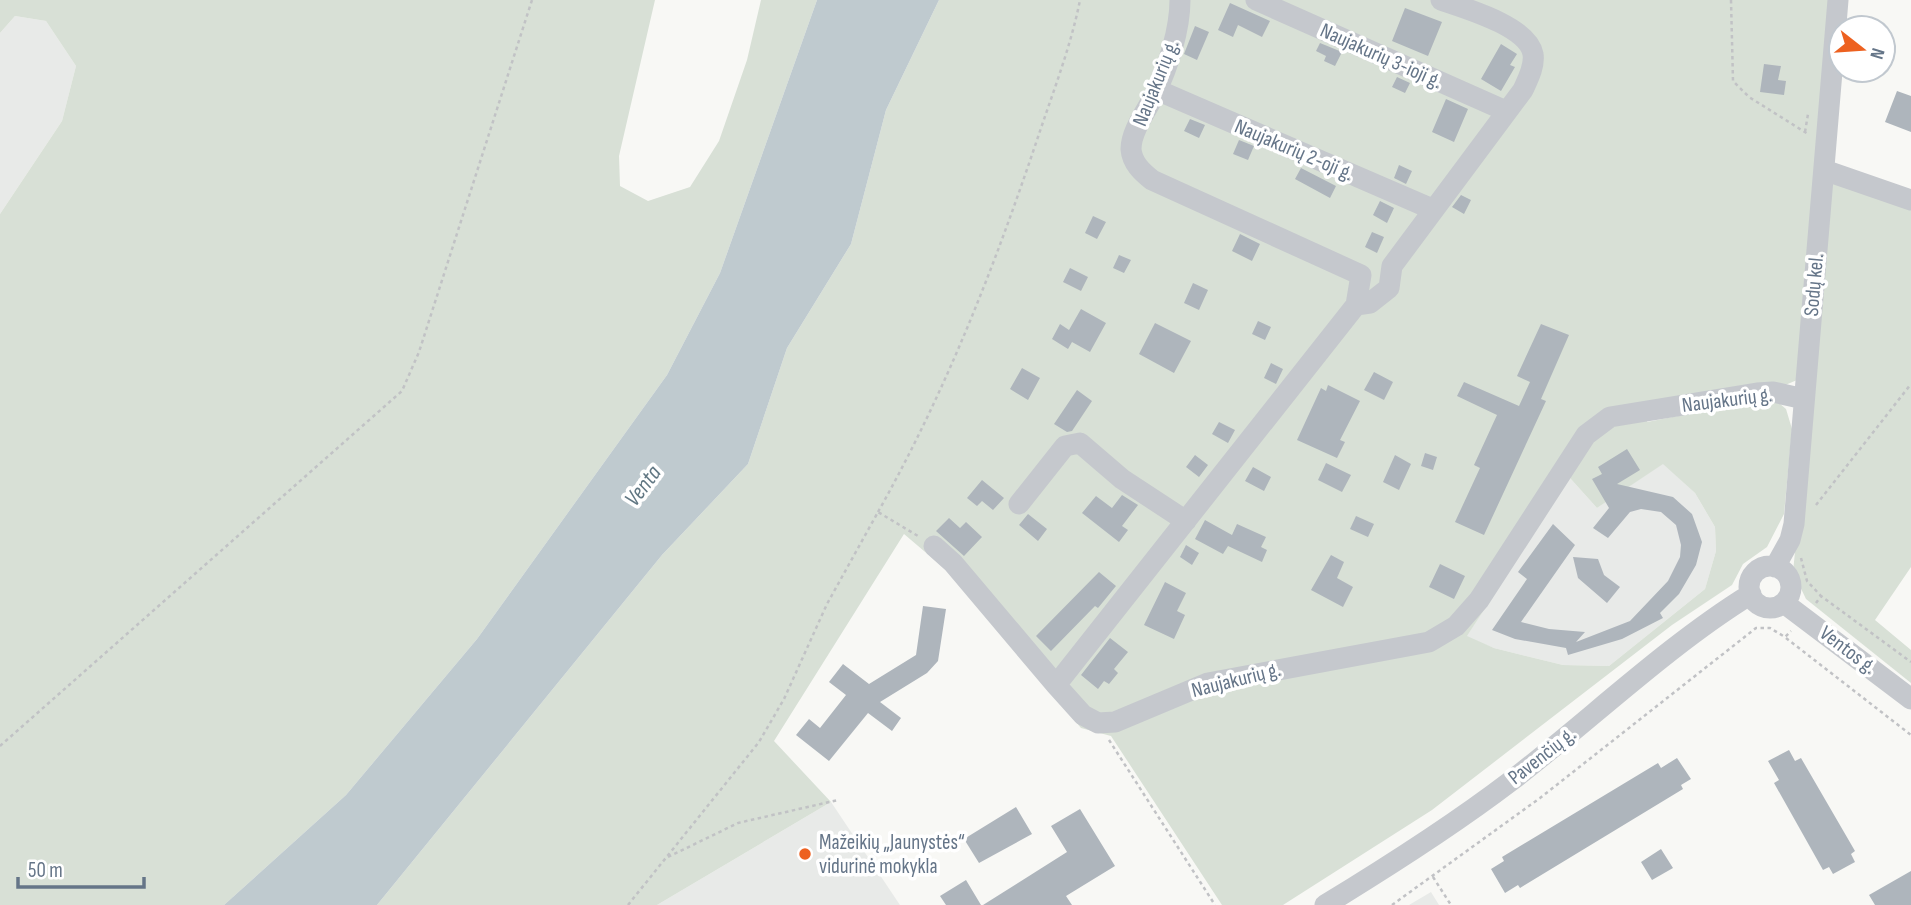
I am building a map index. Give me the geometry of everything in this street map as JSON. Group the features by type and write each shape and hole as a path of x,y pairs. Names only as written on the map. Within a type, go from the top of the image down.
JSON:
{"street":[{"name":"Naujakurių g.","path":"1180,0 1180,19 1157,90 1137,130 1131,150 1137,166 1152,180 1361,275"},
{"name":"Naujakurių 3-ioji g.","path":"1256,0 1506,111"},
{"path":"1356,305 1370,303 1389,288 1392,266 1523,90 1532,67 1533,52 1525,40 1501,22 1441,0"},
{"name":"Sodų kel.","path":"1775,567 1790,540 1794,524 1838,0"},
{"name":"Naujakurių 2-oji g.","path":"1157,90 1432,209"},
{"path":"1824,170 1911,200"},
{"path":"1056,685 1356,305 1361,275 1376,266 1392,266"},
{"name":"Naujakurių g.","path":"1098,723 1115,722 1208,682 1407,648 1429,642 1456,626 1479,600 1586,435 1610,417 1758,393 1773,392 1804,399"},
{"path":"1019,504 1065,446 1080,443 1122,479 1186,521"},
{"path":"934,546 953,563 1083,715 1098,723"},
{"path":"1751,594 1754,575 1763,568 1775,567 1786,573 1791,584 1791,593 1784,603"},
{"name":"Ventos g.","path":"1751,594 1758,604 1765,608 1784,603 1911,699"},
{"name":"Pavenčių g.","path":"1325,905 1389,866 1509,782 1710,622 1751,594"}],"path":[{"path":"0,746 402,391 419,352 532,0"},
{"path":"629,904 759,742 784,699 827,604 920,437 969,331 1028,167 1080,0"},
{"path":"1731,0 1733,80 1749,97 1826,144"},
{"path":"1812,510 1911,384"},
{"path":"878,512 934,546"},
{"path":"1800,552 1807,581 1821,596 1911,662"},
{"path":"1785,638 1821,596"},
{"path":"1392,905 1540,798 1756,628 1770,628 1785,638 1911,735"},
{"path":"1098,723 1215,905"},
{"path":"665,859 738,823 838,800"},
{"path":"1433,877 1451,905"}],"shaded area":[{"path":"0,0 655,0 619,156 620,186 648,201 690,187 719,141 747,60 761,0 817,0 720,273 667,375 477,639 346,795 224,905 0,905 0,214 62,121 76,66 46,21 15,16 0,33"},
{"path":"939,0 1833,0 1832,14 1827,14 1827,63 1797,380 1783,386 1651,405 1647,422 1754,401 1779,403 1786,409 1792,429 1784,514 1767,547 1743,564 1732,585 1672,625 1432,810 1283,905 1222,905 1111,736 1081,728 951,574 904,534 774,741 831,802 657,905 377,905 662,555 748,464 787,348 851,244 886,110","holes":["1663,464 1695,493 1715,527 1716,551 1705,589 1609,666 1563,665 1494,648 1467,636 1570,478 1597,508"]},
{"path":"15,16 46,21 76,66 62,121 0,214 0,33"},
{"path":"1832,182 1911,210 1911,567 1875,620 1911,650 1911,683 1806,599 1793,572"},
{"path":"1663,463 1695,493 1715,527 1716,551 1705,589 1609,666 1563,665 1494,648 1466,637 1570,478 1597,508"},
{"name":"Mažeikių „Jaunystės“ vidurinė mokykla","path":"831,802 900,905 657,905"},
{"path":"1431,892 1439,905 1409,905"}],"water":[{"name":"Venta","path":"817,0 939,0 886,110 851,244 787,348 748,464 662,555 377,905 224,905 346,795 477,639 667,375 720,273"}],"building":[{"path":"1230,3 1270,21 1262,37 1238,25 1233,37 1218,30"},
{"path":"1405,8 1442,22 1428,56 1392,41"},
{"path":"1195,26 1209,32 1197,60 1184,54"},
{"path":"1320,43 1342,52 1335,66 1324,61 1326,56 1316,51"},
{"path":"1501,44 1517,54 1510,65 1515,67 1501,91 1481,79"},
{"path":"1764,64 1781,66 1778,80 1786,81 1784,95 1760,92"},
{"path":"1397,77 1410,83 1405,93 1392,87"},
{"path":"1897,91 1911,96 1911,132 1885,122"},
{"path":"1446,99 1468,109 1454,142 1432,132"},
{"path":"1190,119 1205,125 1199,138 1184,131"},
{"path":"1239,140 1254,146 1248,160 1233,154"},
{"path":"1399,165 1412,171 1406,184 1394,178"},
{"path":"1301,168 1336,186 1330,198 1295,179"},
{"path":"1461,195 1471,200 1464,214 1452,207"},
{"path":"1380,201 1394,208 1387,223 1373,215"},
{"path":"1093,216 1106,222 1097,239 1085,233"},
{"path":"1372,232 1384,237 1377,253 1365,247"},
{"path":"1240,234 1260,244 1252,261 1232,251"},
{"path":"1119,255 1131,260 1124,273 1113,268"},
{"path":"1070,268 1088,277 1081,291 1063,282"},
{"path":"1193,283 1208,290 1199,310 1184,303"},
{"path":"1081,309 1106,323 1090,352 1072,342 1068,349 1052,339 1060,324 1069,330"},
{"path":"1258,321 1271,327 1265,340 1252,334"},
{"path":"1155,323 1191,341 1174,373 1139,354"},
{"path":"1541,324 1569,335 1541,399 1546,401 1484,535 1455,522 1480,468 1474,465 1497,415 1457,396 1464,382 1519,406 1530,382 1517,376"},
{"path":"1271,363 1283,369 1276,384 1264,378"},
{"path":"1022,368 1040,378 1028,400 1010,389"},
{"path":"1374,372 1393,382 1384,400 1364,390"},
{"path":"1328,385 1360,401 1340,440 1345,442 1337,458 1297,440 1321,388 1326,391"},
{"path":"1077,390 1092,401 1072,431 1067,432 1054,424"},
{"path":"1219,422 1235,430 1228,443 1212,434"},
{"path":"1627,449 1640,470 1617,484 1673,497 1692,514 1702,542 1696,565 1679,594 1660,613 1663,618 1622,639 1568,655 1566,648 1515,639 1492,630 1527,579 1518,572 1553,524 1575,545 1521,622 1549,629 1585,632 1576,642 1630,621 1668,581 1680,557 1681,545 1676,525 1661,512 1641,509 1630,512 1608,538 1593,528 1609,508 1592,479 1602,474 1598,467"},
{"path":"1425,453 1437,457 1433,470 1421,466"},
{"path":"1195,455 1208,465 1199,477 1186,467"},
{"path":"1395,455 1411,464 1399,490 1383,482"},
{"path":"1326,463 1351,475 1342,492 1318,480"},
{"path":"1253,467 1271,477 1264,491 1245,481"},
{"path":"982,480 1004,498 993,510 982,501 977,506 967,498"},
{"path":"1122,495 1138,505 1122,526 1128,530 1119,542 1082,513 1096,496 1112,508"},
{"path":"1028,514 1047,529 1038,541 1019,525"},
{"path":"1356,516 1374,524 1368,537 1350,529"},
{"path":"949,518 960,528 966,522 982,537 964,556 936,531"},
{"path":"1205,520 1232,535 1237,524 1266,537 1261,547 1267,550 1262,562 1228,546 1223,554 1195,539"},
{"path":"1186,545 1199,553 1192,565 1180,557"},
{"path":"1331,555 1344,562 1337,578 1353,587 1343,607 1311,590"},
{"path":"1573,557 1598,559 1604,575 1620,587 1607,603 1578,578"},
{"path":"1440,564 1465,576 1454,599 1429,587"},
{"path":"1099,572 1116,586 1098,608 1095,606 1051,651 1036,636"},
{"path":"1165,582 1186,593 1177,611 1185,615 1174,639 1144,625"},
{"path":"923,606 946,609 938,661 927,673 880,702 901,718 892,731 868,713 829,761 796,735 809,719 820,728 846,695 829,682 843,664 869,684 916,655"},
{"path":"1110,638 1128,652 1114,669 1118,673 1109,684 1104,681 1098,689 1081,675"},
{"path":"1789,750 1795,761 1801,758 1855,851 1851,854 1855,862 1833,874 1829,867 1823,870 1774,783 1779,780 1768,761"},
{"path":"1677,758 1691,779 1681,785 1683,789 1520,888 1518,885 1505,893 1491,869 1504,861 1502,857 1658,763 1661,768"},
{"path":"1016,807 1032,834 979,863 964,839"},
{"path":"1080,809 1115,866 1066,896 1072,905 983,905 1067,852 1051,826"},
{"path":"1661,849 1673,868 1652,880 1641,862"},
{"path":"1911,871 1911,905 1875,905 1869,895"},
{"path":"966,880 981,905 946,905 940,896"}],"place":[{"name":"Mažeikių „Jaunystės“ vidurinė mokykla","path":"805,854"}]}
